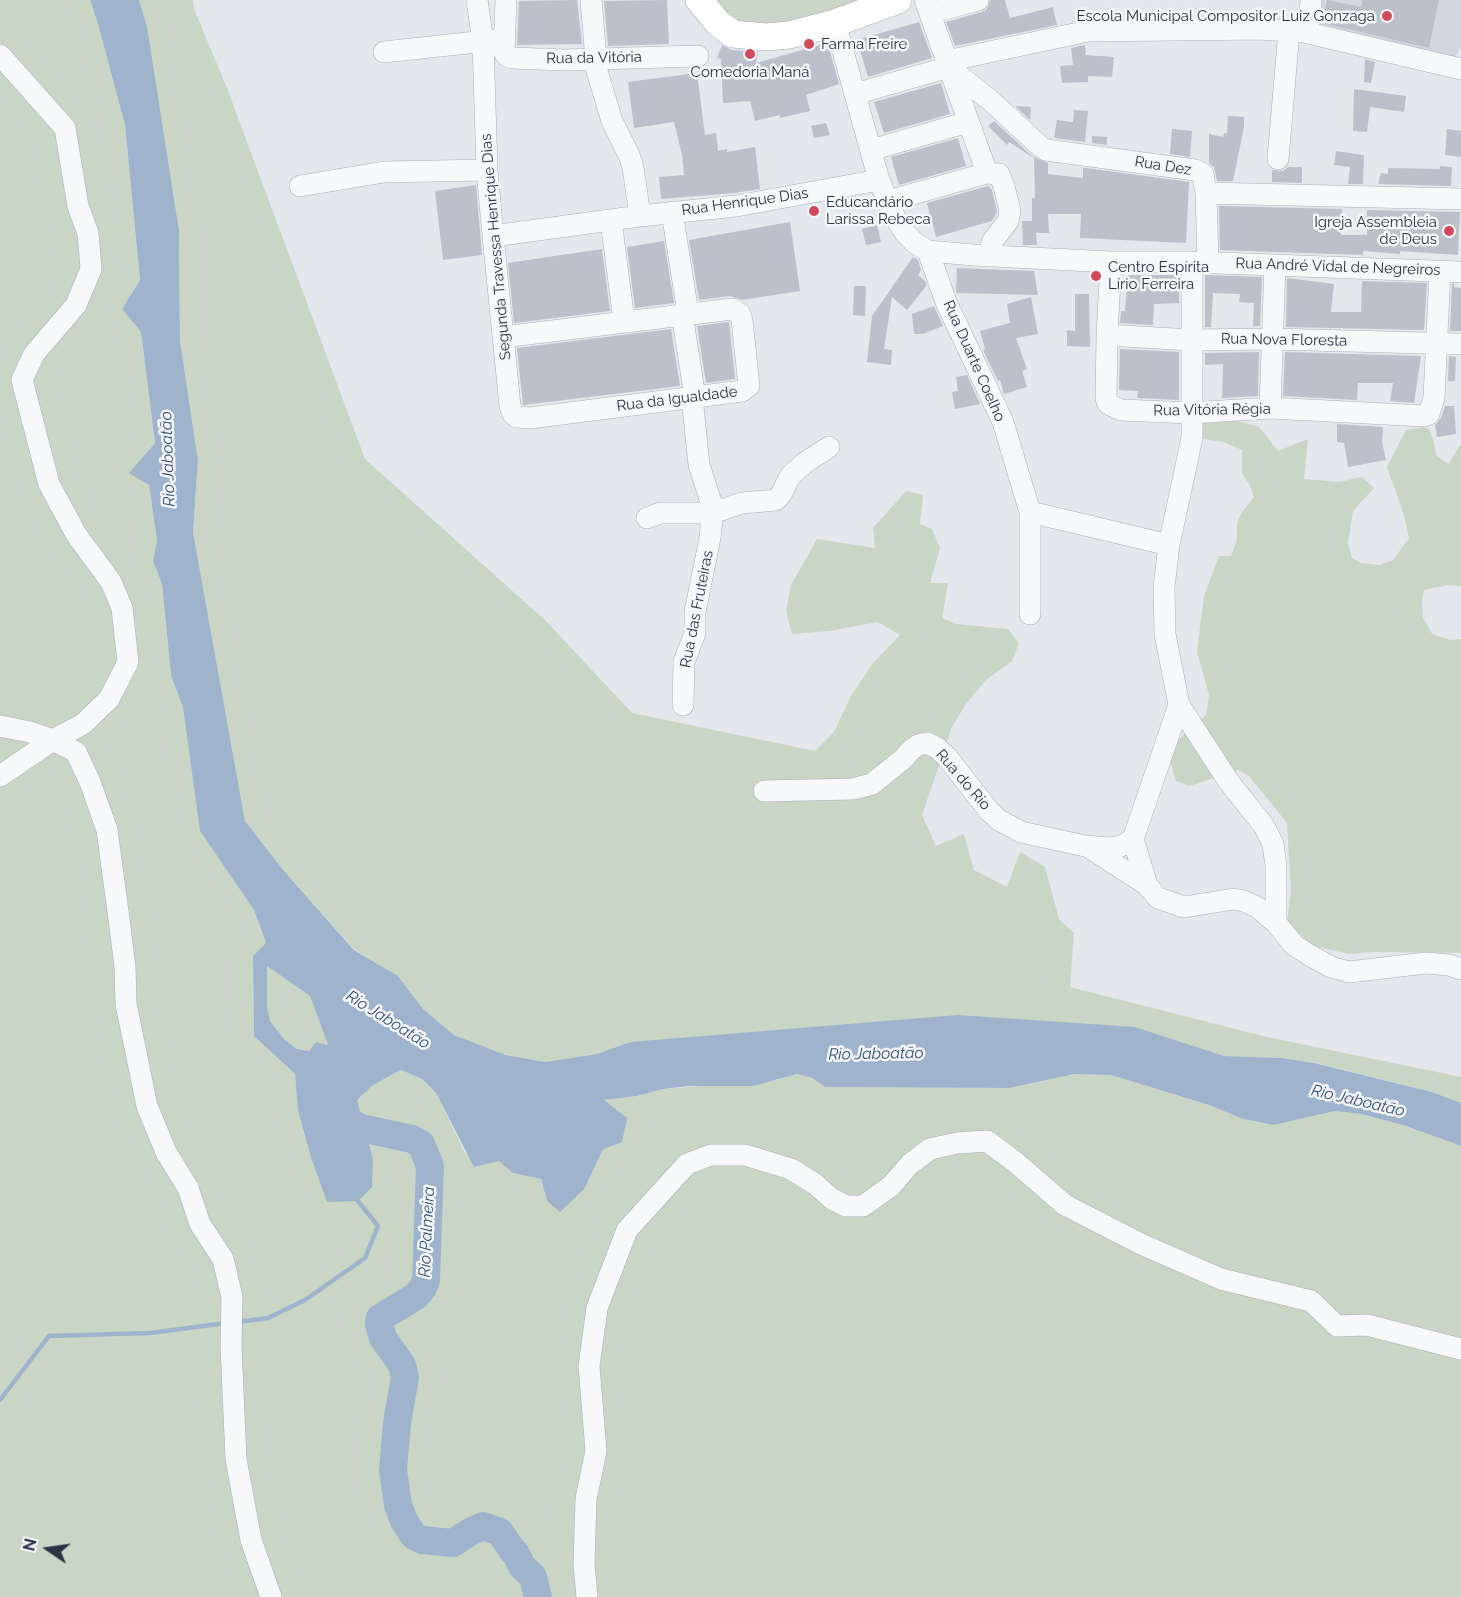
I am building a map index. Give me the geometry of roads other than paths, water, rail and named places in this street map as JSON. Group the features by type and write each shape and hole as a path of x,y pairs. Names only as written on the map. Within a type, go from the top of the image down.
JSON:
{"main road":[{"path":"699,0 722,27 733,34 779,37 835,23 898,0"}],"street":[{"name":"Segunda Travessa Henrique Dias","path":"477,0 483,42 487,170 492,236 510,406 513,414 520,418"},
{"path":"384,52 505,39 506,0"},
{"path":"591,0 594,58 612,122 633,167 640,216"},
{"path":"978,0 927,7 987,172"},
{"path":"1278,159 1297,32 1309,24 1311,0"},
{"path":"835,23 879,180 905,233 928,251"},
{"path":"855,94 949,65 1088,31 1249,29 1297,32 1461,69"},
{"name":"Rua da Vitória","path":"505,39 504,52 512,58 564,60 698,56"},
{"path":"0,55 65,128 78,206 88,233 91,269 76,305 34,354 22,380 50,484 76,534 111,582 122,608 128,662 109,699 83,724 53,740 0,776"},
{"name":"Rua Dez","path":"949,65 1041,147 1061,152 1195,170 1203,174 1206,193 1461,198"},
{"path":"871,150 968,122"},
{"path":"300,186 384,172 487,170"},
{"path":"888,201 987,172 995,173 1000,176 1010,208 1008,221 992,242 990,256"},
{"name":"Rua Henrique Dias","path":"492,236 672,212 736,206 879,180"},
{"path":"1206,193 1191,340 1192,438 1169,545 1164,587 1165,634 1179,705 1228,782 1264,826 1273,844 1276,866 1276,923"},
{"name":"Rua das Fruteiras","path":"672,212 685,314 699,465 713,508 710,538 695,612 695,633 684,662 682,705"},
{"path":"611,220 624,321"},
{"name":"Rua André Vidal de Negreiros","path":"928,251 1111,262 1200,262 1461,272"},
{"name":"Rua Duarte Coelho","path":"928,251 946,302 1003,422 1029,512 1030,614"},
{"name":"Rua Vitória Régia","path":"1111,262 1106,398 1108,405 1121,410 1191,413 1270,408 1424,416 1431,411 1434,398 1438,343"},
{"path":"1270,408 1275,265"},
{"path":"1438,343 1440,271"},
{"name":"Rua da Igualdade","path":"520,418 742,391 749,386 740,314 732,309 685,314"},
{"path":"503,337 685,314"},
{"name":"Rua Nova Floresta","path":"1107,335 1191,340 1273,339 1461,344"},
{"path":"647,518 660,513 712,513 742,503 776,500 790,476 829,447"},
{"path":"1029,512 1169,545"},
{"path":"1147,885 1133,839 1179,705"},
{"path":"0,726 30,732 53,740 76,752 90,782 107,830 123,948 126,1004 147,1106 166,1152 188,1188 200,1224 223,1259 232,1297 231,1333 236,1459 251,1540 271,1597"},
{"name":"Rua do Rio","path":"764,791 853,789 872,784 903,759 910,750 927,743 937,748 946,757 973,792 999,820 1021,832 1109,848 1121,846 1133,839"},
{"path":"1088,846 1147,885 1158,898 1184,907 1234,899 1257,907 1276,923 1294,945 1331,967 1349,972 1426,963 1449,965 1461,969"},
{"path":"587,1597 584,1564 586,1499 596,1451 589,1366 597,1308 627,1230 687,1164 711,1155 745,1155 791,1169 815,1184 832,1199 846,1206 863,1206 891,1186 910,1164 930,1149 957,1143 987,1141 1065,1205 1141,1245 1221,1279 1311,1301 1337,1326 1366,1325 1461,1349"}],"water":[{"name":"Rio Jaboatão","path":"90,0 139,0 147,26 179,230 180,341 198,460 193,532 245,821 284,871 354,950 398,976 423,1009 454,1035 506,1055 545,1062 597,1054 630,1042 958,1015 1135,1027 1224,1056 1282,1058 1314,1063 1432,1092 1461,1103 1461,1146 1403,1125 1361,1114 1335,1111 1274,1125 1243,1119 1209,1105 1111,1075 1075,1074 1009,1088 825,1087 812,1078 797,1074 753,1086 689,1086 604,1100 627,1118 622,1142 603,1149 585,1188 560,1212 547,1201 541,1179 513,1173 499,1161 474,1167 436,1093 422,1079 401,1070 373,1085 357,1100 373,1159 372,1187 358,1201 327,1202 312,1161 298,1111 295,1074 254,1036 253,956 266,943 254,910 200,831 183,708 171,675 162,584 153,561 157,540 149,485 129,473 155,443 141,332 122,309 140,280 125,125","holes":["267,966 310,996 328,1045 316,1042 309,1051 297,1049 285,1040 270,1021 267,1007"]}],"waterway":[{"name":"Rio Palmeira","path":"337,1104 348,1121 361,1128 412,1139 421,1144 430,1166 426,1280 416,1296 380,1318 379,1324 383,1338 402,1365 405,1377 397,1423 393,1470 398,1505 404,1521 414,1536 422,1540 453,1543 483,1526 500,1532 522,1566 533,1577 538,1597"},
{"path":"237,1322 268,1318 305,1300 365,1258 378,1226 358,1201"},
{"path":"0,1400 49,1336 150,1333 226,1323"}],"place":[{"name":"Escola Municipal Compositor Luiz Gonzaga","path":"1387,16"},
{"name":"Farma Freire","path":"809,44"},
{"name":"Comedoria Maná","path":"750,54"},
{"name":"Educandário Larissa Rebeca","path":"814,211"},
{"name":"Igreja Assembleia de Deus","path":"1449,231"},
{"name":"Centro Espírita Lírio Ferreira","path":"1096,276"}]}
